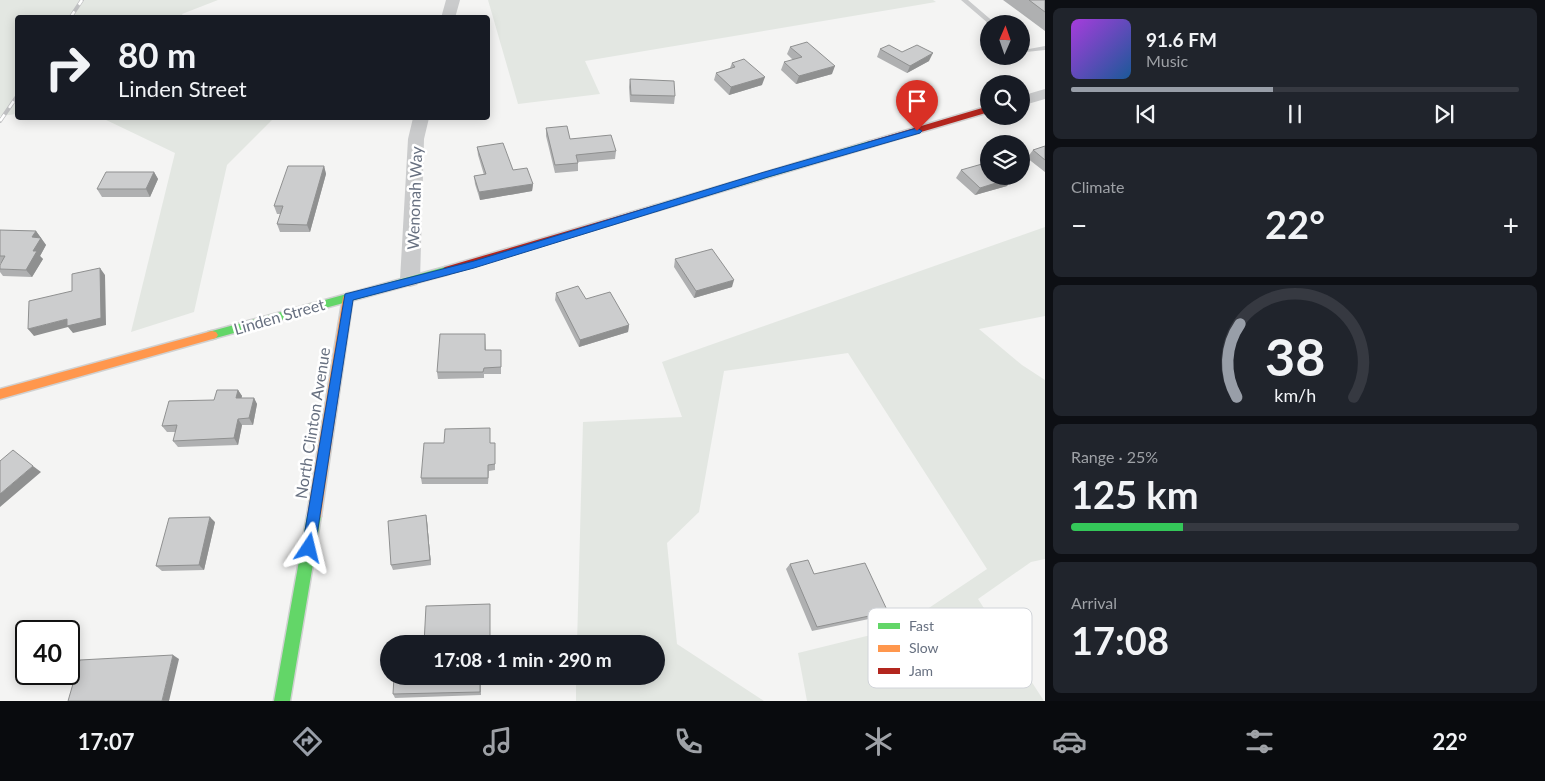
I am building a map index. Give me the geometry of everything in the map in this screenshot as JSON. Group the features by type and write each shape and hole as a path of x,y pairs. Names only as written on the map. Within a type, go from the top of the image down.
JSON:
{"street":[{"path":"449,15 453,0"},
{"path":"1030,98 1045,94"},
{"name":"Linden Street","path":"0,394 348,297 474,264 980,112"},
{"name":"Wenonah Way","path":"410,280 416,139 421,120"},
{"name":"North Clinton Avenue","path":"282,701 322,471 348,297"}],"lane":[{"path":"964,0 982,15"},
{"path":"1030,52 1045,48"}],"shaded area":[{"path":"0,0 218,0 183,15 15,15 15,114 0,116"},
{"path":"488,0 933,0 936,2 585,61 600,94 518,104"},
{"path":"106,120 272,120 227,165 194,312 131,332 175,153"},
{"path":"1045,227 1045,316 979,329 1022,365 1045,380 1045,559 1031,562 978,599 984,608 929,608 987,569 848,353 724,371 699,512 667,543 677,644 764,701 576,701 576,685 665,685 665,635 577,635 583,422 682,417 662,362"},
{"path":"868,636 868,688 1032,688 1032,682 1044,701 807,701 798,653"}],"building":[{"path":"1029,0 1045,0 1045,12"},
{"path":"807,42 835,66 799,76 784,62 802,57 790,47"},
{"path":"889,45 902,52 917,45 933,53 910,66 880,49"},
{"path":"744,59 765,77 731,87 716,73 735,67 732,63"},
{"path":"630,79 674,81 675,96 631,95"},
{"path":"567,126 570,139 611,135 616,151 576,155 578,163 555,165 546,128"},
{"path":"503,143 513,170 527,168 533,184 479,192 474,176 486,174 477,147"},
{"path":"1045,146 1045,160 1033,150"},
{"path":"980,165 980,185 990,185 980,188 961,170"},
{"path":"288,166 324,166 307,225 277,224 283,206 274,206"},
{"path":"106,172 154,172 146,189 97,189"},
{"path":"0,230 36,231 32,237 41,238 33,251 37,251 26,270 0,269 5,256 0,256"},
{"path":"712,249 734,280 696,291 675,259"},
{"path":"100,268 101,318 67,326 67,319 28,329 29,301 72,291 72,274"},
{"path":"578,286 586,299 610,292 629,325 580,340 556,293"},
{"path":"440,334 485,334 485,350 501,350 501,367 484,368 483,372 437,372"},
{"path":"217,390 238,390 236,398 254,398 249,418 238,419 234,438 173,441 177,425 162,426 169,401 214,400"},
{"path":"490,428 490,443 495,443 495,464 488,465 488,478 421,478 424,443 444,443 445,429"},
{"path":"13,450 33,466 0,494 0,461"},
{"path":"426,515 430,560 391,565 388,521"},
{"path":"210,517 199,565 156,566 169,518"},
{"path":"808,560 814,574 865,563 886,608 868,608 868,616 817,627 790,564"},
{"path":"490,604 490,635 424,635 426,606"},
{"path":"173,655 162,701 68,701 73,685 80,685 80,660"},
{"path":"394,685 480,685 480,692 393,694"}],"railway":[{"path":"72,15 82,0"},
{"path":"0,121 15,99"}],"traffic: fast":[{"path":"656,208 870,144"},
{"path":"212,335 445,271"},
{"path":"282,701 314,516"}],"traffic: slow":[{"path":"314,516 348,297"},
{"path":"0,394 212,335"}],"traffic: jam":[{"path":"870,144 980,112"},
{"path":"445,271 656,208"}],"route":[{"path":"309,548 348,297 474,264 765,175 795,168 917,131"}]}
